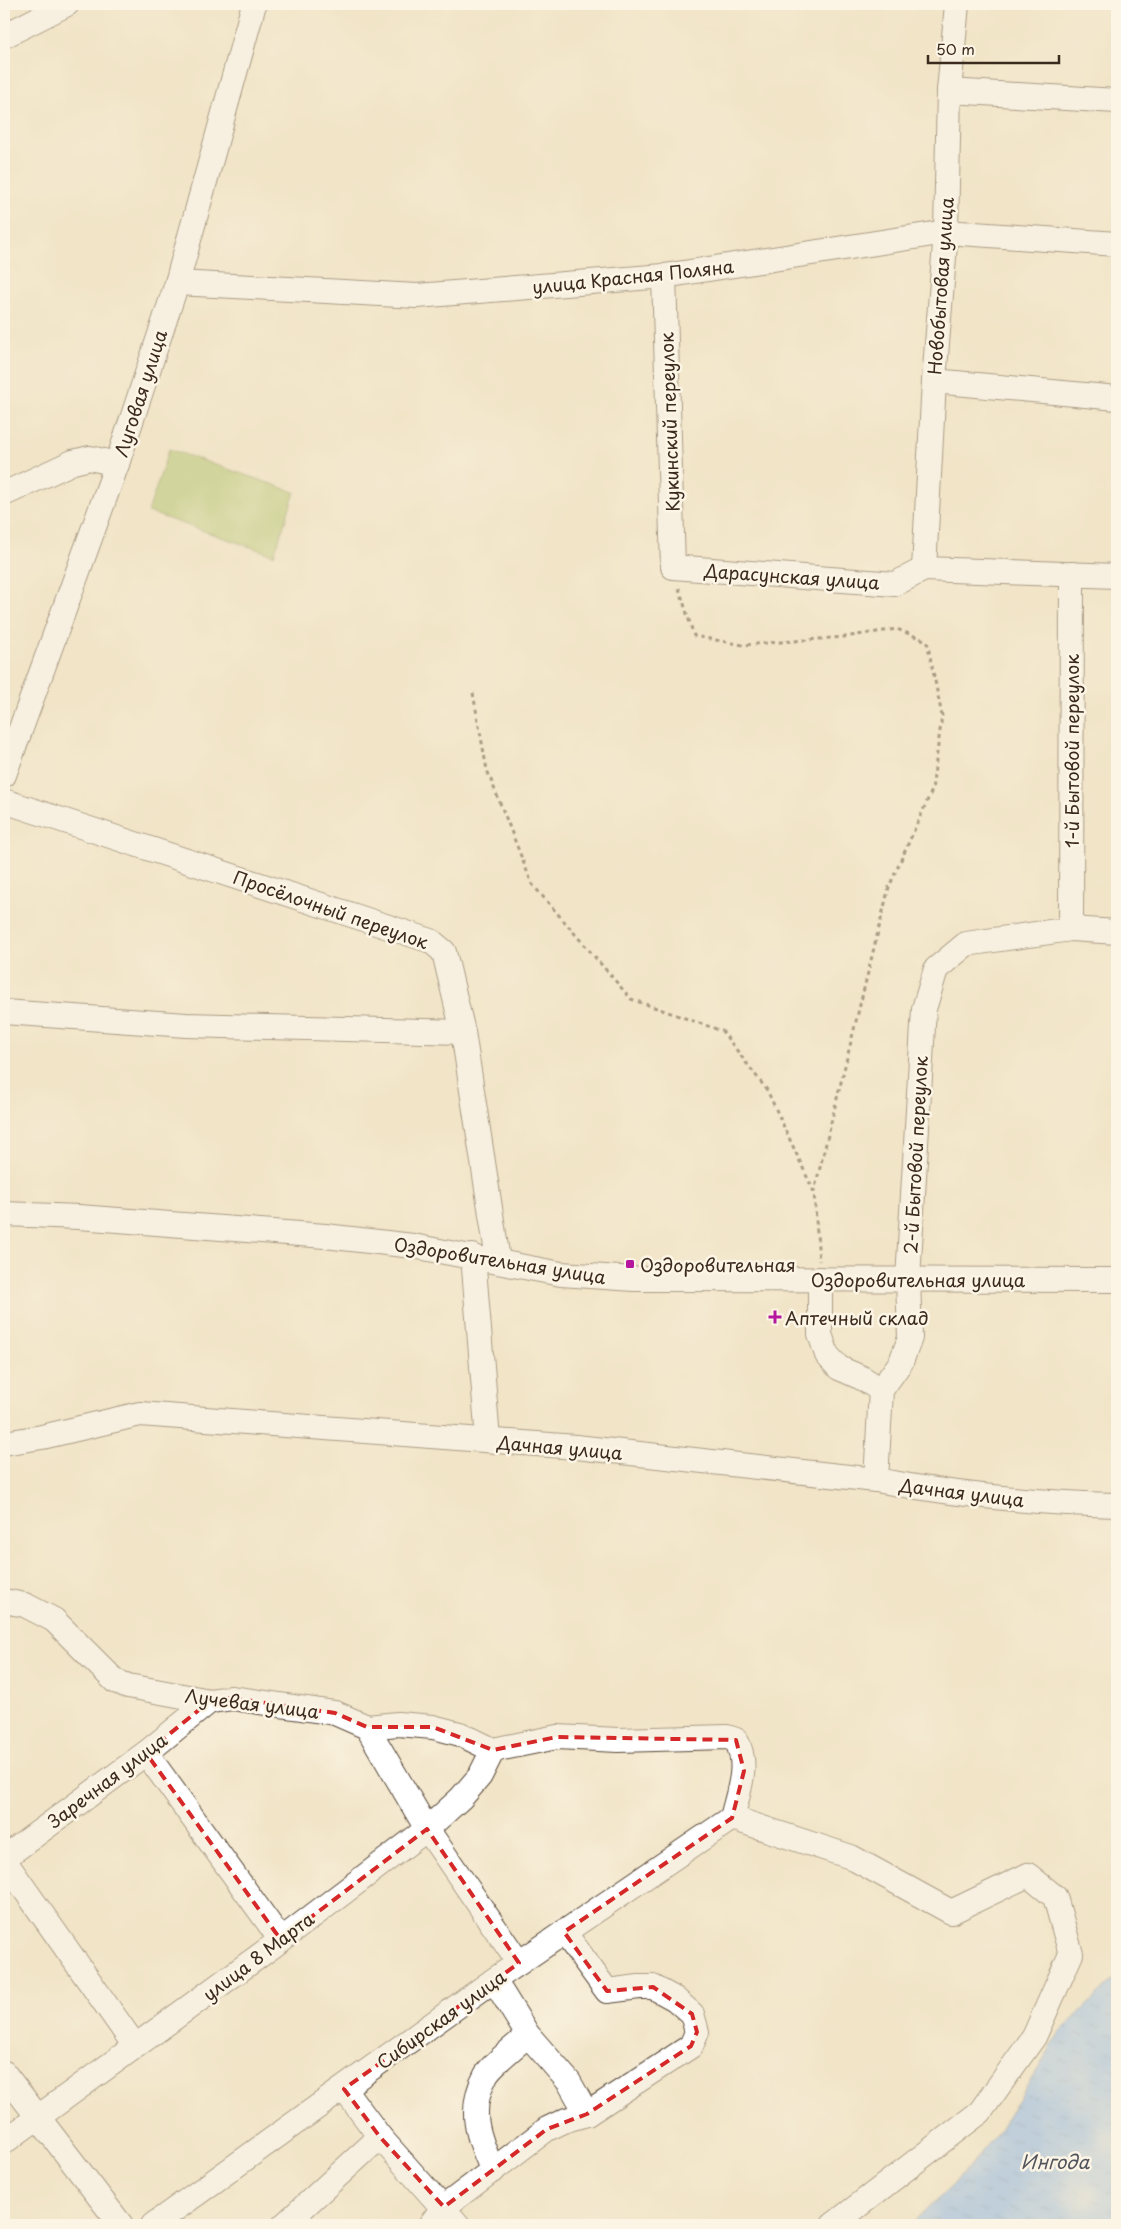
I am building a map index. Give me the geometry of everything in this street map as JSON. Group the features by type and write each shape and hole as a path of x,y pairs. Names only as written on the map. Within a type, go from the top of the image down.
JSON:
{"street":[{"path":"4,36 67,4"},
{"name":"Луговая улица","path":"4,775 117,464 177,282 254,4"},
{"name":"Новобытовая улица","path":"924,568 934,381 946,232 949,92 957,4"},
{"path":"949,92 1117,101"},
{"name":"улица Красная Поляна","path":"177,282 417,296 664,276 946,232 1117,244"},
{"name":"Кукинский переулок","path":"664,276 673,567"},
{"path":"934,381 1117,398"},
{"path":"4,494 73,462 90,458 117,464"},
{"name":"Дарасунская улица","path":"673,567 895,584 924,568"},
{"path":"924,568 1117,576"},
{"name":"1-й Бытовой переулок","path":"1071,928 1072,574"},
{"name":"Просёлочный переулок","path":"4,801 431,940 444,952 463,1032 498,1260"},
{"name":"2-й Бытовой переулок","path":"882,1390 901,1362 910,1338 908,1279 924,1009 936,969 966,944 1071,928 1117,932"},
{"path":"4,1012 186,1025 463,1032"},
{"name":"Оздоровительная улица","path":"4,1214 79,1217 325,1236 413,1246 498,1260 561,1274 634,1279 1117,1280"},
{"path":"473,1256 488,1440"},
{"path":"820,1279 820,1334 827,1355 839,1368 862,1378 882,1390 876,1480"},
{"name":"Дачная улица","path":"4,1443 42,1437 140,1414 576,1447 876,1480 924,1489 1056,1504 1117,1504"},
{"name":"Лучевая улица","path":"4,1601 25,1605 54,1620 116,1682 128,1686 210,1701 232,1698 335,1713 367,1727"},
{"name":"Заречная улица","path":"4,1859 146,1753 210,1701"},
{"path":"519,1963 428,1829 367,1727 398,1724 433,1727 460,1734 493,1750 557,1737 618,1740 727,1736 736,1740 740,1748 744,1771 732,1818 851,1857 951,1912 1028,1875 1055,1897 1071,1954 1034,2037 980,2112 833,2225"},
{"name":"улица 8 Марта","path":"4,2142 281,1940 428,1829 461,1798 480,1776 493,1750"},
{"path":"146,1753 281,1940"},
{"name":"Сибирская улица","path":"153,2225 494,1980 732,1818"},
{"path":"4,1859 135,2046"},
{"path":"344,2089 444,2219 492,2171 548,2129 566,2120 587,2114 690,2046 697,2032 692,2014 675,1999 653,1987 607,1991 564,1932"},
{"path":"494,1980 528,2035 569,2082 587,2114"},
{"path":"492,2171 477,2134 475,2107 486,2073 528,2035"},
{"path":"4,2073 121,2225"},
{"path":"284,2225 380,2137"}],"path":[{"path":"673,567 694,636 744,646 844,637 897,629 927,641 942,716 932,790 889,887 814,1192 820,1279"},
{"path":"473,693 487,770 532,884 631,998 722,1031 767,1090 814,1192"}],"highlighted area":[{"path":"232,1698 335,1713 367,1727 433,1727 493,1750 557,1737 736,1740 744,1771 732,1818 564,1932 607,1991 653,1987 692,2014 697,2032 691,2046 587,2114 547,2129 444,2207 380,2137 344,2089 519,1963 427,1829 281,1940 146,1753 210,1701"}],"green space":[{"path":"169,449 295,492 274,555 148,512"}],"water":[{"name":"Ингода","path":"1117,1976 1117,2225 910,2225 953,2185 999,2132 1060,2032"}],"place":[{"name":"Оздоровительная","path":"630,1264"},
{"name":"Аптечный склад","path":"775,1317"}]}
